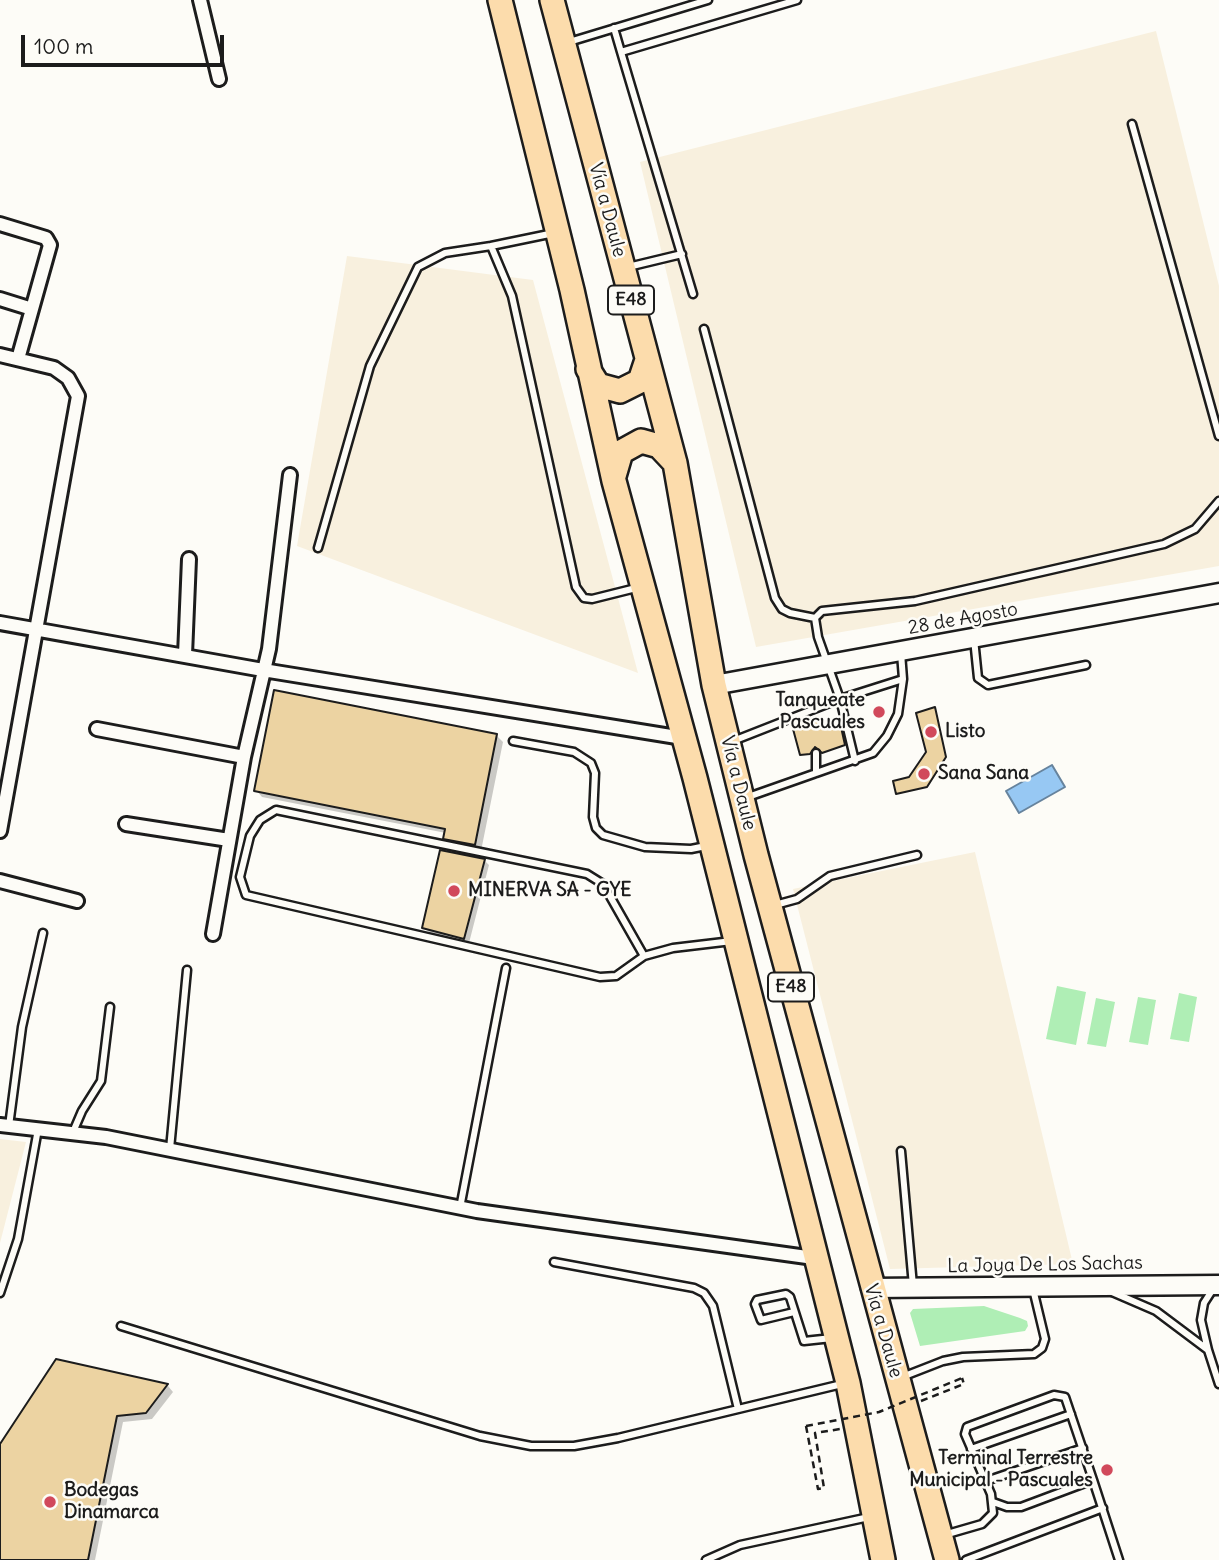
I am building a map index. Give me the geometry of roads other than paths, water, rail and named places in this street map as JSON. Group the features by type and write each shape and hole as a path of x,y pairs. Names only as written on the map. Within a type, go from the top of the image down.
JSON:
{"highway":[{"name":"E48","path":"500,0 614,481 711,845 814,1258 848,1383 883,1560"},
{"name":"Vía a Daule","path":"552,0 675,463 714,685 728,743 871,1289 947,1560"},
{"path":"587,366 598,385 620,391 640,381 647,360"},
{"path":"614,481 621,452 641,441 659,446 675,463"}],"street":[{"path":"200,0 219,79"},
{"path":"0,224 49,240 18,359"},
{"path":"0,299 32,309"},
{"path":"0,355 61,373 72,383 78,396 0,831"},
{"path":"213,934 244,757 269,649 290,475"},
{"path":"185,655 189,559"},
{"name":"28 de Agosto","path":"714,685 1219,593"},
{"path":"0,623 263,670 683,738"},
{"path":"97,729 244,757"},
{"path":"126,824 229,840"},
{"path":"0,881 77,901"},
{"path":"4,1125 73,1132 170,1149 460,1208 814,1258"},
{"name":"La Joya De Los Sachas","path":"871,1289 1218,1285"}],"lane":[{"path":"564,43 708,0"},
{"path":"621,52 797,0"},
{"path":"614,28 694,294"},
{"path":"1132,124 1219,436"},
{"path":"318,548 370,366 418,267 445,253 557,233"},
{"path":"491,246 512,296 576,587 584,598 592,599 642,586"},
{"path":"622,268 682,254"},
{"path":"704,330 775,598 782,609 815,618 827,610 915,601 1164,544 1195,529 1219,501"},
{"path":"815,618 818,637 840,699 855,761"},
{"path":"974,638 978,678 988,685 1086,665"},
{"path":"743,798 873,753 887,736 898,714 903,679 901,651"},
{"path":"728,743 840,699 903,679"},
{"path":"805,713 809,723"},
{"path":"513,741 574,752 591,763 595,773 593,817 596,828 603,835 645,848 691,849 711,845"},
{"path":"816,753 816,773"},
{"path":"644,956 603,884 587,874 276,810 260,820 250,836 240,877 246,895 600,977 616,976 644,956 673,948 735,941"},
{"path":"770,906 797,899 820,882 841,873 917,855"},
{"path":"4,1125 43,933"},
{"path":"460,1208 506,968"},
{"path":"170,1149 187,970"},
{"path":"73,1132 101,1081 110,1007"},
{"path":"0,1293 18,1239 37,1129"},
{"path":"901,1151 913,1287"},
{"path":"554,1262 694,1287 704,1293 712,1306 738,1409"},
{"path":"1218,1285 1204,1303 1201,1320 1219,1384"},
{"path":"1098,1286 1156,1311 1208,1350"},
{"path":"897,1379 943,1361 963,1357 1034,1354 1045,1339 1032,1287"},
{"path":"794,1312 761,1320 758,1318 755,1301 786,1294 794,1312 804,1341 835,1338"},
{"path":"121,1326 480,1436 531,1446 574,1446 618,1438 848,1383"},
{"path":"940,1536 988,1521 993,1513 993,1502 986,1481 965,1434 970,1425 1054,1395 1065,1398 1119,1560"},
{"path":"971,1449 1071,1414"},
{"path":"986,1481 1083,1448"},
{"path":"993,1502 1007,1507 1021,1507 1093,1480"},
{"path":"966,1560 1103,1508"},
{"path":"706,1560 740,1545 874,1516"}],"water":[{"path":"1052,765 1065,787 1019,813 1006,791"}],"place":[{"name":"Tanqueate Pascuales","path":"879,712"},
{"name":"Listo","path":"931,732"},
{"name":"Sana Sana","path":"924,774"},
{"name":"MINERVA SA - GYE","path":"454,891"},
{"name":"Terminal Terrestre Municipal - Pascuales","path":"1107,1470"},
{"name":"Bodegas Dinamarca","path":"50,1502"}]}
